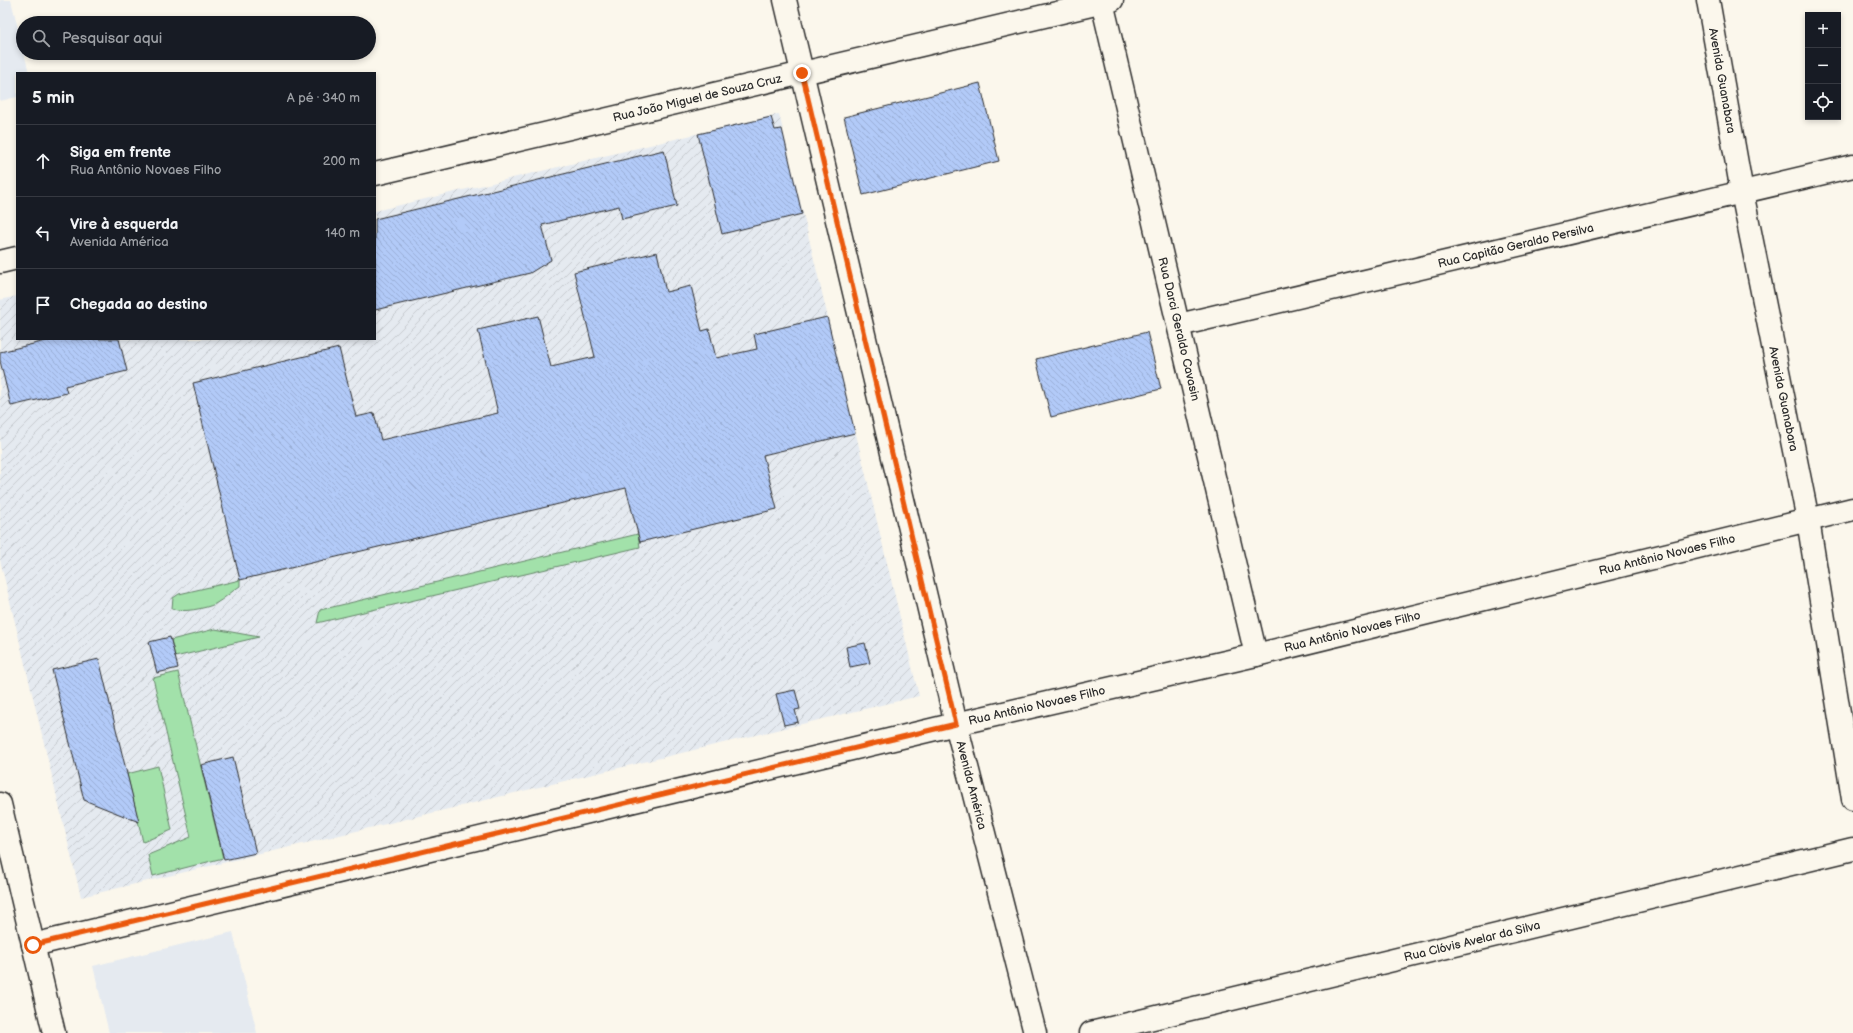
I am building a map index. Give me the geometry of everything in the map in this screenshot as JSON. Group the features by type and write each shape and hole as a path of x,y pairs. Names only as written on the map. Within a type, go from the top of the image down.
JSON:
{"street":[{"name":"Avenida América","path":"785,0 956,724 1035,1033"},
{"name":"Avenida Guanabara","path":"1708,0 1742,192 1808,520 1853,799"},
{"name":"Rua João Miguel de Souza Cruz","path":"376,174 1107,1"},
{"name":"Rua Darci Geraldo Cavasin","path":"1107,1 1179,325 1256,655"},
{"name":"Rua Capitão Geraldo Persilva","path":"1179,325 1853,166"},
{"path":"0,262 16,258"},
{"name":"Rua Antônio Novaes Filho","path":"33,945 956,724 1256,655 1853,509"},
{"path":"0,804 54,1033"},
{"name":"Rua Clóvis Avelar da Silva","path":"1091,1033 1853,849"}],"shaded area":[{"path":"0,0 11,0 16,20 16,60 26,60 29,72 16,72 16,97 0,101"},
{"path":"779,114 919,696 81,897 0,560 0,300 16,296 16,340 376,340 376,211"},
{"path":"233,932 257,1033 109,1033 93,966"}],"green space":[{"path":"638,534 640,547 317,623 320,610"},
{"path":"240,580 240,586 215,604 200,609 176,610 172,608 173,598 179,594"},
{"path":"215,629 259,637 175,657 171,640"},
{"path":"178,672 223,858 153,876 148,855 191,837 153,678"},
{"path":"158,766 172,830 143,842 127,774"}],"building":[{"path":"980,83 999,161 863,195 844,117"},
{"path":"771,117 775,130 782,129 802,214 722,234 698,134"},
{"path":"664,150 677,206 622,219 619,206 542,225 551,260 530,273 376,310 376,219"},
{"path":"657,252 666,292 691,286 702,331 709,329 716,358 757,349 754,334 827,317 855,433 763,455 777,509 640,542 626,488 240,580 193,383 339,348 356,417 374,413 381,440 498,413 478,330 538,316 551,367 595,357 574,272"},
{"path":"1147,332 1161,389 1051,417 1036,359"},
{"path":"50,340 119,340 127,371 65,386 67,393 11,406 0,361 0,352"},
{"path":"170,637 178,668 157,673 149,642"},
{"path":"865,643 870,663 850,667 846,647"},
{"path":"99,659 139,822 84,800 52,670"},
{"path":"795,690 800,709 795,710 798,722 784,725 776,694"},
{"path":"233,757 256,853 224,860 201,765"}],"route":[{"path":"33,945 956,724 802,73"}]}
